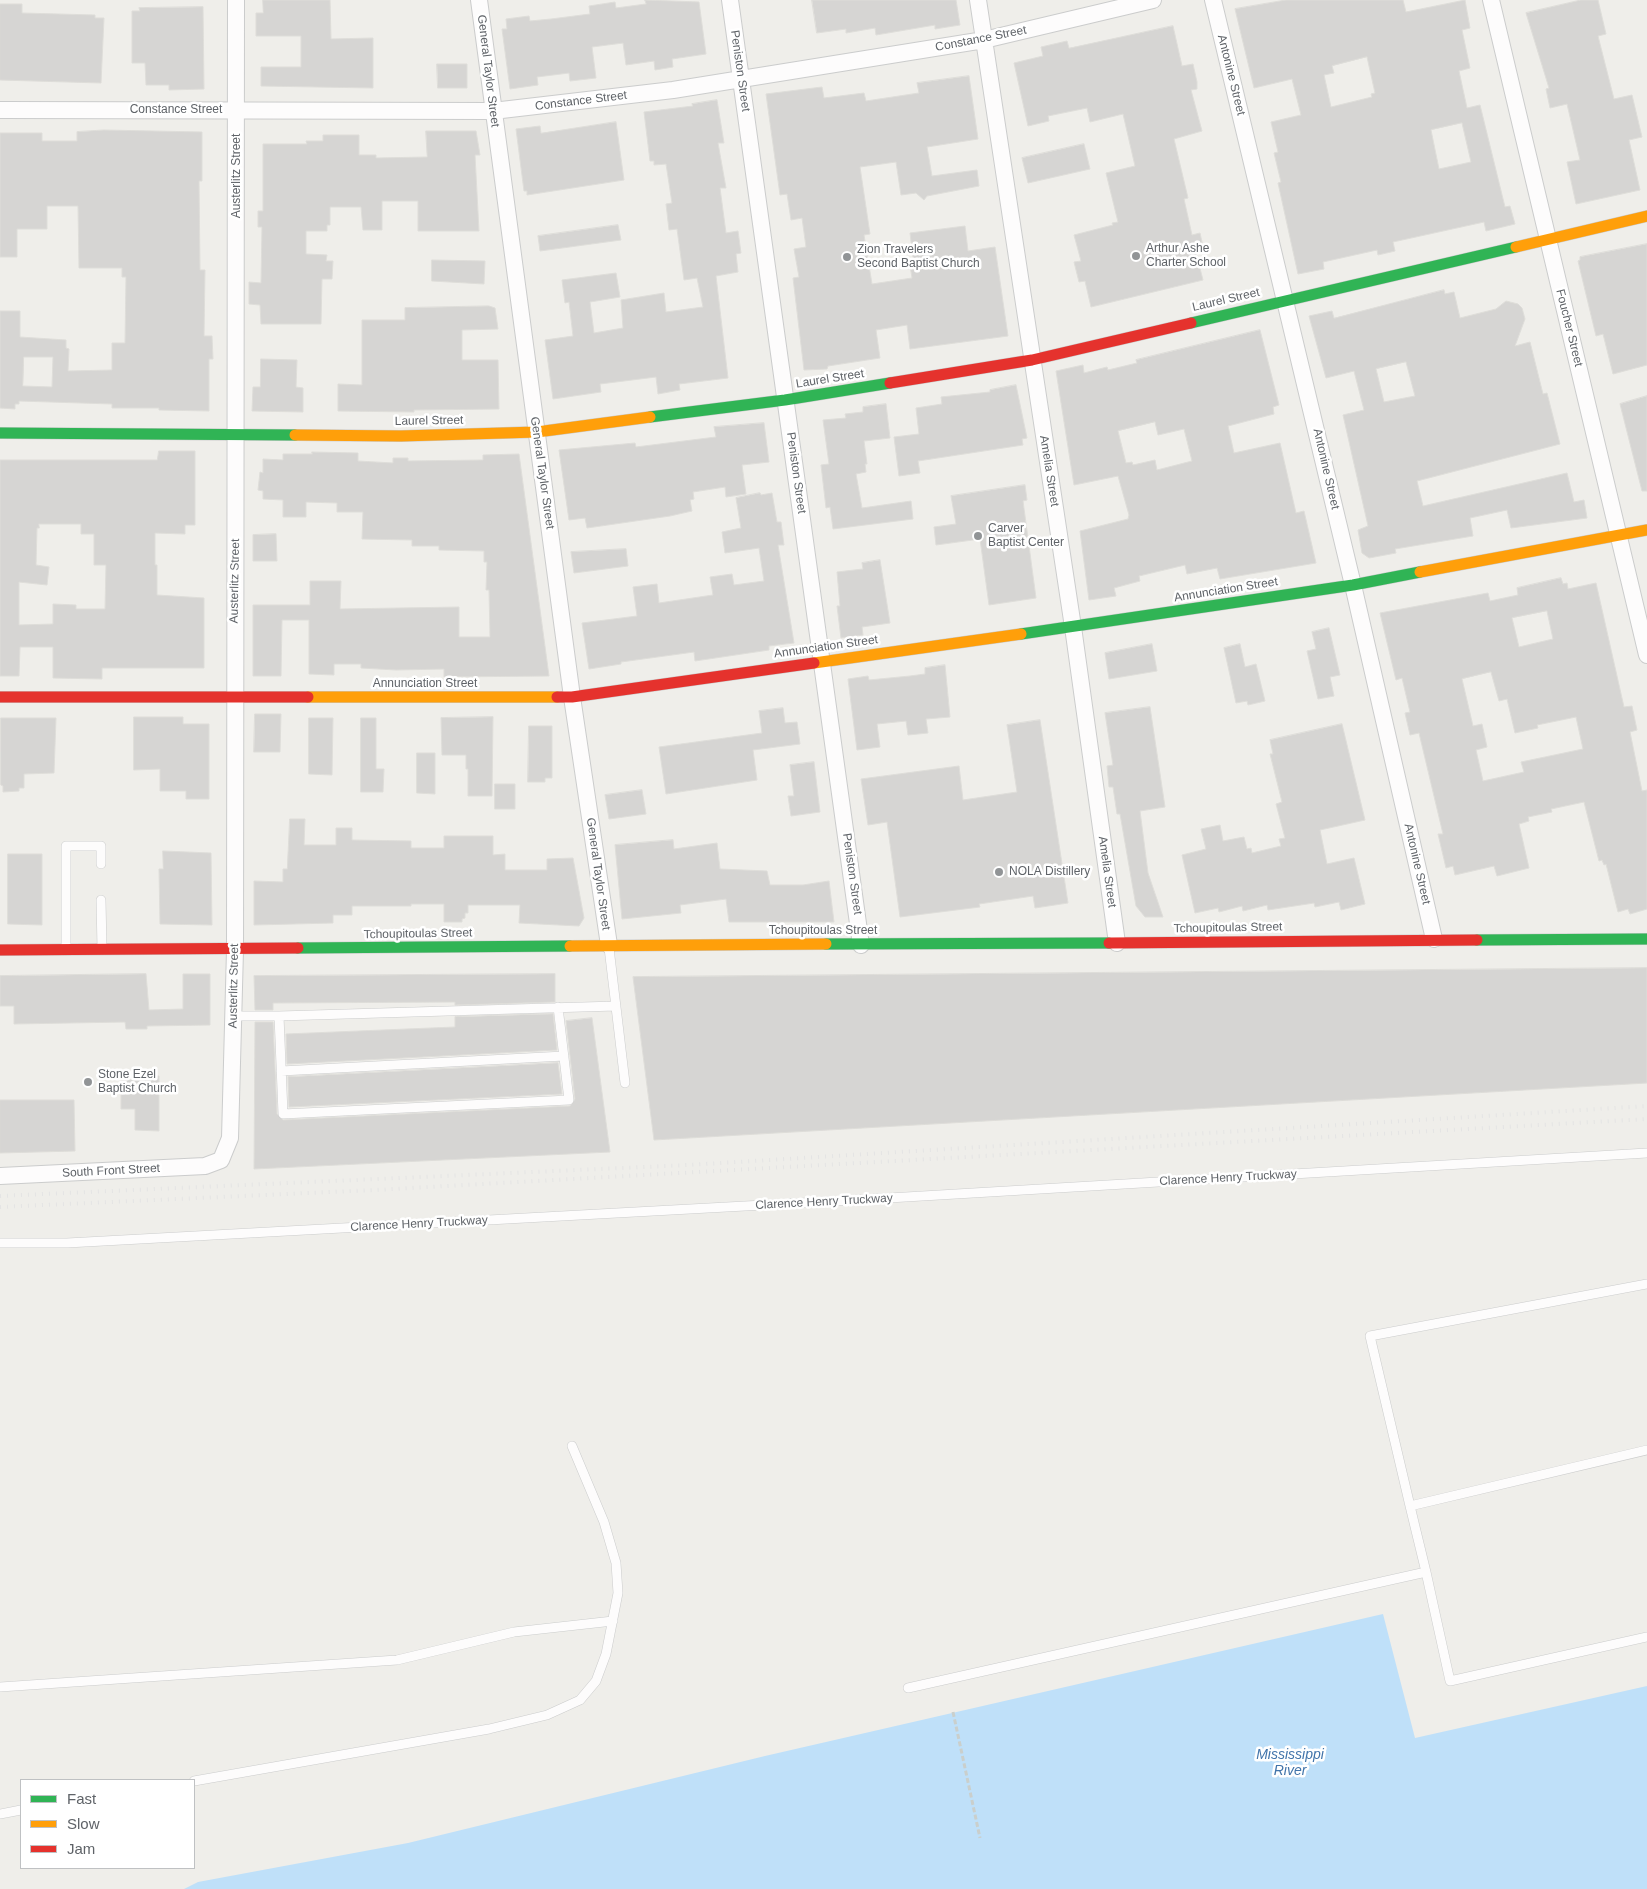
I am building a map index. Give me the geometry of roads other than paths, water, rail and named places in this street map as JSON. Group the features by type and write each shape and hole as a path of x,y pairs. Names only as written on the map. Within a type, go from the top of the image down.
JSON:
{"street":[{"name":"Austerlitz Street","path":"221,1160 230,1138 235,950 236,0"},
{"name":"General Taylor Street","path":"479,0 572,697 609,945"},
{"name":"Peniston Street","path":"730,0 861,945"},
{"name":"Amelia Street","path":"978,0 1073,627 1117,943"},
{"name":"Constance Street","path":"0,110 493,111 572,103 741,79 984,40 1153,0"},
{"name":"Antonine Street","path":"1213,0 1286,300 1434,939"},
{"name":"Foucher Street","path":"1491,0 1647,655"},
{"name":"Laurel Street","path":"0,433 401,436 537,432 785,400 1032,360 1647,216"},
{"name":"Annunciation Street","path":"0,697 572,697 1073,627 1353,585 1647,530"},
{"name":"Tchoupitoulas Street","path":"0,950 235,950 609,945 1647,939"},
{"name":"South Front Street","path":"0,1176 205,1166 221,1160"}],"lane":[{"path":"66,949 66,846 101,846 101,864"},
{"path":"101,900 102,950"},
{"path":"609,945 625,1083"},
{"path":"233,1016 616,1006"},
{"path":"279,1016 283,1114 569,1100 558,1007"},
{"path":"281,1071 564,1056"},
{"name":"Clarence Henry Truckway","path":"0,1243 77,1242 835,1202 1647,1153"},
{"path":"1647,1284 1370,1336 1450,1681 1647,1637"},
{"path":"195,1781 488,1729 547,1715 580,1700 596,1681 606,1654 618,1593 616,1563 604,1522 572,1446"},
{"path":"1410,1506 1647,1450"},
{"path":"908,1688 1426,1572"},
{"path":"0,1687 397,1660 514,1632 613,1620"},
{"path":"0,1814 20,1810"}],"water":[{"name":"Mississippi River","path":"1383,1614 1415,1738 1647,1686 1647,1889 184,1889 198,1882 408,1843 765,1756"}],"railway":[{"path":"0,1196 688,1165 1647,1106"},
{"path":"0,1207 375,1190 1647,1119"}],"place":[{"name":"Arthur Ashe Charter School","path":"1136,256"},
{"name":"Zion Travelers Second Baptist Church","path":"847,257"},
{"name":"Carver Baptist Center","path":"978,536"},
{"name":"NOLA Distillery","path":"999,872"},
{"name":"Stone Ezel Baptist Church","path":"88,1082"}]}
